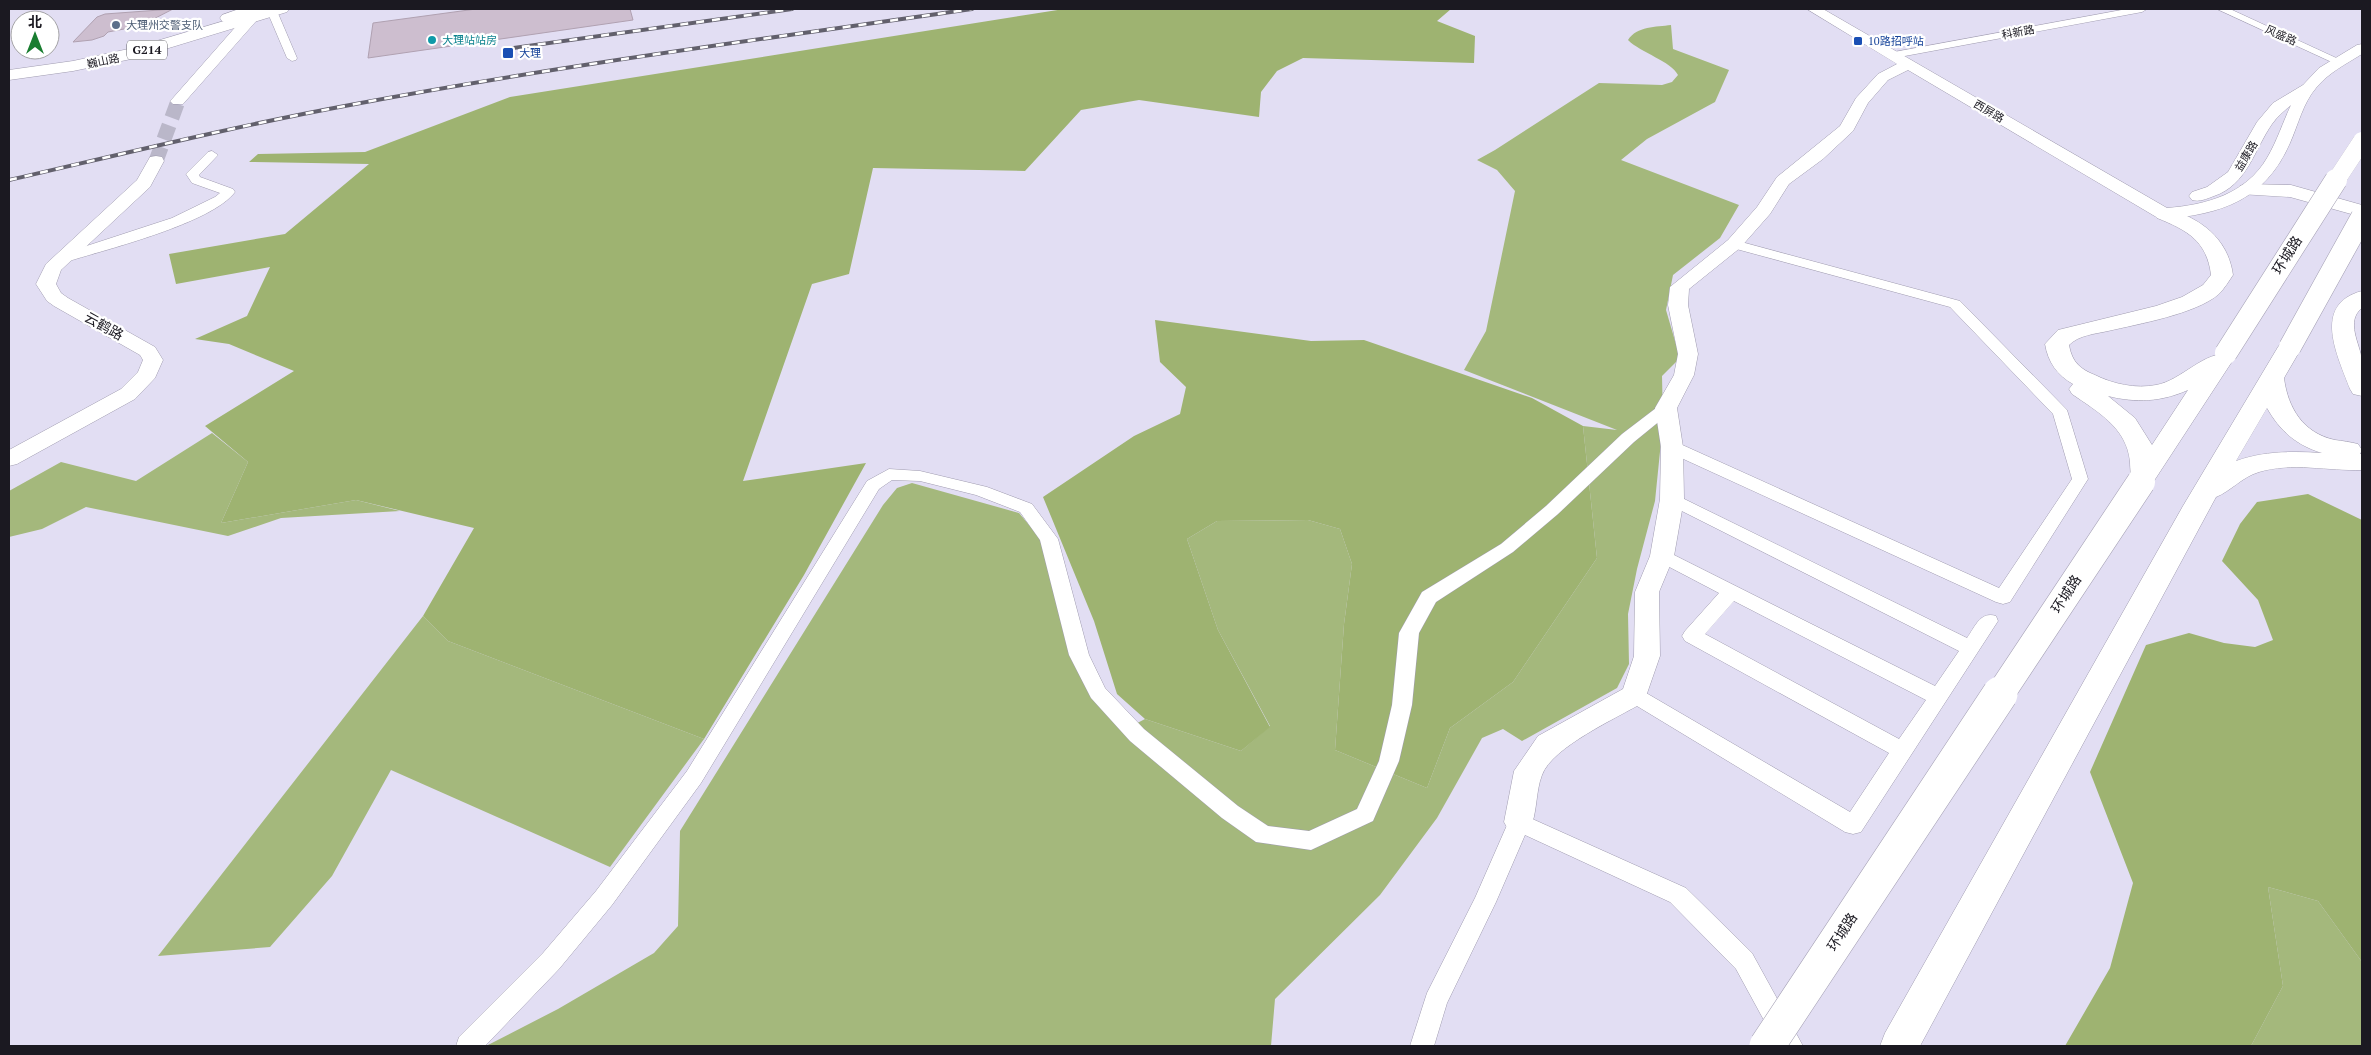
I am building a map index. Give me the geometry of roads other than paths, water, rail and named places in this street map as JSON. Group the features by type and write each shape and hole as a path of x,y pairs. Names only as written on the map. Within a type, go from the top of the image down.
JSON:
{"main road":[{"name":"巍山路","path":"9,66 102,52 228,18 262,11"},
{"name":"巍山路","path":"9,75 68,68 129,55 191,38 262,11"},
{"name":"环城路","path":"1767,1046 2223,356 2362,140"},
{"path":"1899,1046 2199,501 2290,347 2362,217 2291,191 2269,168"},
{"path":"2247,190 2291,191 2362,211"},
{"path":"2164,214 2186,222 2213,246 2224,267 2221,282 2205,295 2182,305 2066,335 2056,344 2059,358 2071,372 2094,384 2118,391 2141,394 2173,388 2196,376 2223,356"},
{"path":"2142,479 2142,449 2132,429 2112,411 2053,370 2044,357 2040,343 2044,334 2056,327 2174,297 2202,281 2209,268 2206,256 2164,214"},
{"path":"2362,298 2346,310 2342,325 2344,337 2362,389"},
{"path":"2362,316 2359,329 2362,345"},
{"path":"2272,377 2278,407 2286,422 2294,430 2308,439 2331,447 2350,450 2362,447"},
{"path":"2199,501 2237,470 2268,460 2298,459 2362,462"}],"street":[{"name":"西屏路","path":"1814,9 2164,214"},
{"name":"科新路","path":"1894,55 2142,9"},
{"name":"风盛路","path":"2222,9 2340,62"},
{"path":"178,101 262,11 292,58"},
{"name":"益康路","path":"2138,199 2189,198 2218,189 2240,168 2270,116 2291,98 2362,48"},
{"path":"468,1046 569,940 604,898 694,777 874,485 889,474 920,476 982,491 1026,508 1049,539 1079,655 1098,694 1137,735 1230,812 1264,835 1311,841 1365,815 1389,761 1402,705 1409,634 1429,598 1506,548 1552,510 1628,438 1666,408 1684,375 1688,354 1678,305 1680,287 1734,244 1764,210 1783,181 1817,155 1846,128 1861,101 1883,77 1909,64"},
{"name":"益康路","path":"2164,214 2206,209 2247,190 2256,183 2269,168 2309,87"},
{"path":"64,258 185,218 217,202 229,192 196,180 192,174 212,155"},
{"name":"云鹤路","path":"9,459 128,394 143,380 152,365 152,356 148,351 54,297 48,289 48,276 64,258 144,183 156,161"},
{"path":"1672,447 2003,597 2080,479 2060,413 1954,304 1734,244"},
{"path":"1422,1046 1436,1001 1485,902 1519,822 1528,771 1548,744 1634,695 1647,656 1648,592 1662,556 1672,499 1672,447 1666,408"},
{"path":"1672,499 1970,648"},
{"path":"1662,556 1732,590 1938,697"},
{"path":"1732,590 1692,636 1903,750"},
{"path":"1634,695 1854,825 1988,621"},
{"path":"1519,822 1678,895 1744,961 1790,1046"}],"tunnel":[{"path":"156,161 178,101"}],"railway":[{"path":"506,49 792,9"},
{"path":"9,180 265,122 427,91 660,54 972,9"}],"place":[{"name":"大理州交警支队","path":"116,25"},
{"name":"大理站站房","path":"432,40"},
{"name":"10路招呼站","path":"1858,41"},
{"name":"大理","path":"508,53"}]}
